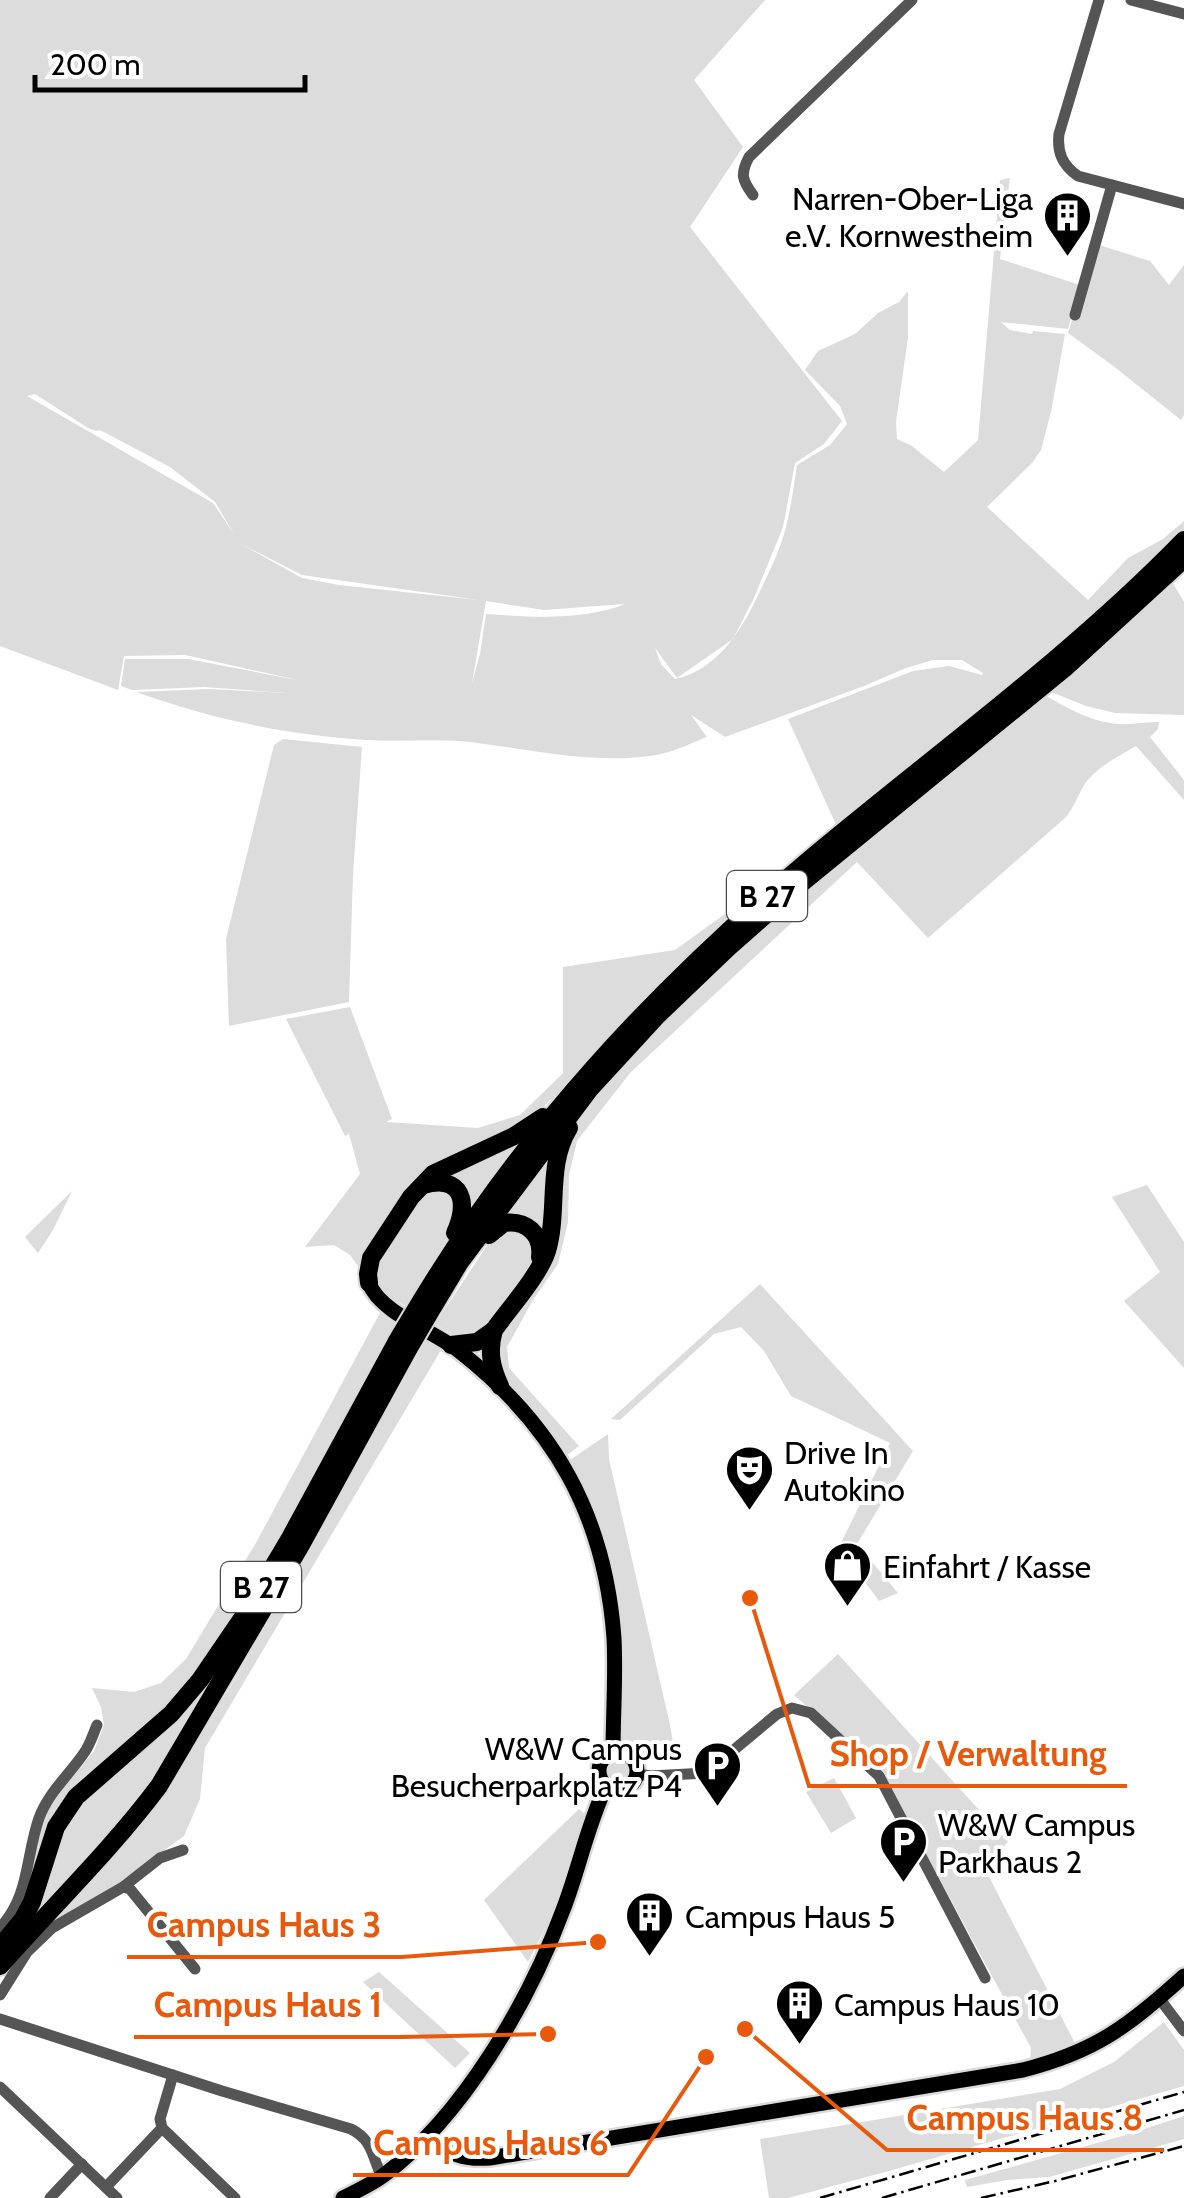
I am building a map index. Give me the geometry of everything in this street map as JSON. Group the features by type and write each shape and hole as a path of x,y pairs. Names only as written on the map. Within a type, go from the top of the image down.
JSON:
{"highway":[{"name":"B 27","path":"1060,663 1184,540"},
{"name":"B 27","path":"455,1258 589,1090 658,1015 803,882 1184,558"},
{"name":"B 27","path":"0,1947 32,1902 56,1827 76,1797 170,1714 200,1680 243,1618 455,1258 558,1107 652,1002 718,939 804,864 1002,712"},
{"name":"B 27","path":"494,1330 546,1255 556,1162 565,1134 589,1090"},
{"name":"B 27","path":"369,1283 371,1258 402,1210 433,1174 514,1136 558,1107"},
{"name":"B 27","path":"422,1186 443,1182 454,1185 460,1194 462,1217 450,1242 455,1258"},
{"name":"B 27","path":"455,1258 473,1254 496,1227 512,1222 530,1228 538,1238 538,1268"},
{"path":"451,1345 477,1342 494,1330"},
{"path":"494,1330 490,1356 500,1386"},
{"name":"B 27","path":"0,1966 133,1822 186,1744 301,1546 403,1344"}],"main road":[{"path":"369,1283 382,1302 451,1345 500,1386 562,1460 596,1542 608,1598 614,1636 614,1753"},
{"path":"620,1752 631,1758 636,1774 630,1786 618,1790 602,1782 599,1770 603,1759 620,1752"},
{"path":"344,2198 378,2179 429,2135 490,2054 532,1984 564,1908 606,1786"},
{"path":"429,2135 451,2154 475,2159 1022,2070 1080,2052 1114,2034 1184,1976"}],"street":[{"path":"753,195 743,181 742,170 750,157 912,0"},
{"path":"1099,0 1059,134 1060,156 1078,176 1184,204"},
{"path":"1131,0 1184,14"},
{"path":"1075,315 1112,185"},
{"path":"636,1774 706,1773 777,1714 792,1708 811,1713 879,1776 986,1978"},
{"path":"0,1928 12,1916 21,1897 40,1814 86,1750 97,1724"},
{"path":"0,1996 27,1952 52,1928 123,1887 160,1858 183,1850"},
{"path":"123,1887 130,1889 195,1969"},
{"path":"1160,1998 1184,2030"},
{"path":"0,2018 351,2129 368,2142 378,2179"},
{"path":"172,2075 160,2120 162,2128 236,2198"},
{"path":"0,2087 117,2198"},
{"path":"106,2187 162,2128"},
{"path":"50,2198 82,2164"}],"shaded area":[{"path":"0,0 765,0 694,80 743,147 690,227 842,421 824,444 795,463 783,527 735,636 779,549 797,465 830,445 847,424 840,406 805,370 818,351 855,334 908,291 908,337 897,439 944,472 978,440 1000,180 1010,178 1000,259 1080,285 1068,329 1001,322 1010,330 1065,334 1041,450 987,507 1088,600 1128,558 1163,539 1184,521 1184,540 1112,609 838,829 788,719 913,671 949,666 983,673 962,660 933,660 725,737 691,715 707,737 663,754 607,758 459,741 367,740 278,730 221,718 136,692 209,689 286,693 204,687 132,690 121,686 125,659 188,659 302,681 185,655 124,656 118,690 0,646","holes":["35,394 88,428 100,430 170,467 215,502 234,534 213,503 27,396","239,543 302,575 479,600 302,578","486,601 544,610 625,604 574,615 486,614 472,683","732,640 706,666 675,679 661,664 655,648 677,678"]},
{"path":"1096,244 1150,261 1169,285 1184,265 1181,420 1068,333"},
{"path":"1170,578 1184,602 1184,715 1115,713 1049,691"},
{"path":"1037,691 1076,712 1108,723 1159,722 1150,737 1184,780 1184,800 1136,746 1092,776 1065,818 928,938 857,862 630,1073 577,1141 569,1175 568,1222 558,1264 507,1347 509,1368 579,1446 561,1460 523,1410 490,1356 491,1340 538,1268 565,1134 658,1015"},
{"path":"283,739 362,747 349,1002 229,1026 226,939 274,745"},
{"path":"729,911 732,915 661,982 557,1095 525,1122 439,1164 363,1273 350,1255 334,1245 305,1247 360,1174 349,1134 345,1136 286,1019 350,1007 392,1119 386,1122 478,1128 520,1115 563,1073 563,967 675,950"},
{"path":"558,1138 545,1236 529,1220 507,1216 513,1198"},
{"path":"519,1139 513,1156 473,1211 463,1187 444,1172"},
{"path":"1147,1185 1184,1242 1184,1368 1124,1301 1160,1272 1112,1197"},
{"path":"449,1188 459,1219 409,1308 387,1296 373,1276 378,1256 424,1191"},
{"path":"72,1191 53,1230 38,1253 25,1237"},
{"path":"513,1226 529,1233 536,1249 531,1268 478,1334 457,1337 435,1324 492,1238"},
{"path":"760,1284 913,1451 857,1544 898,1593 879,1601 839,1547 890,1443 791,1396 764,1351 741,1327 714,1334 620,1420 611,1419"},
{"path":"381,1311 402,1323 257,1586 176,1699 71,1794 26,1904 41,1821 94,1751 104,1725 92,1688 134,1692 161,1683 186,1659 257,1541"},
{"path":"426,1340 441,1350 205,1748 200,1799 184,1836 119,1883 45,1928 111,1859 160,1799 234,1681"},
{"path":"608,1434 609,1459 676,1760 638,1760 617,1745 610,1571 570,1460"},
{"path":"243,1635 128,1818 25,1928 49,1879 62,1828 83,1800 186,1710"},
{"path":"838,1654 1008,1842 984,1867 1080,2053 1030,2062 1031,2048 882,1773 794,1695"},
{"path":"617,1758 626,1762 630,1771 626,1780 617,1784 608,1780 604,1771 608,1762"},
{"path":"834,1778 856,1818 831,1833 806,1792"},
{"path":"579,1809 585,1814 562,1896 528,1962 484,1900"},
{"path":"379,1972 470,2053 455,2068 363,1982"},
{"path":"1164,2022 1184,2050 1184,2086 889,2171 788,2198 769,2198 760,2139 1060,2089 1114,2062"},
{"path":"1184,2116 1184,2139 1049,2177 967,2187 965,2180"}],"railway":[{"path":"820,2198 1184,2092"},
{"path":"882,2198 1184,2110"},
{"path":"981,2198 1184,2146"}],"place":[{"name":"Narren-Ober-Liga e.V. Kornwestheim","path":"1068,258"},
{"name":"Drive In Autokino","path":"749,1512"},
{"name":"Shop / Verwaltung","path":"750,1598"},
{"name":"Einfahrt / Kasse","path":"848,1608"},
{"name":"W&W Campus Besucherparkplatz P4","path":"717,1808"},
{"name":"W&W Campus Parkhaus 2","path":"903,1884"},
{"name":"Campus Haus 3","path":"598,1942"},
{"name":"Campus Haus 5","path":"650,1958"},
{"name":"Campus Haus 8","path":"745,2029"},
{"name":"Campus Haus 1","path":"548,2034"},
{"name":"Campus Haus 10","path":"799,2046"},
{"name":"Campus Haus 6","path":"706,2057"}]}
